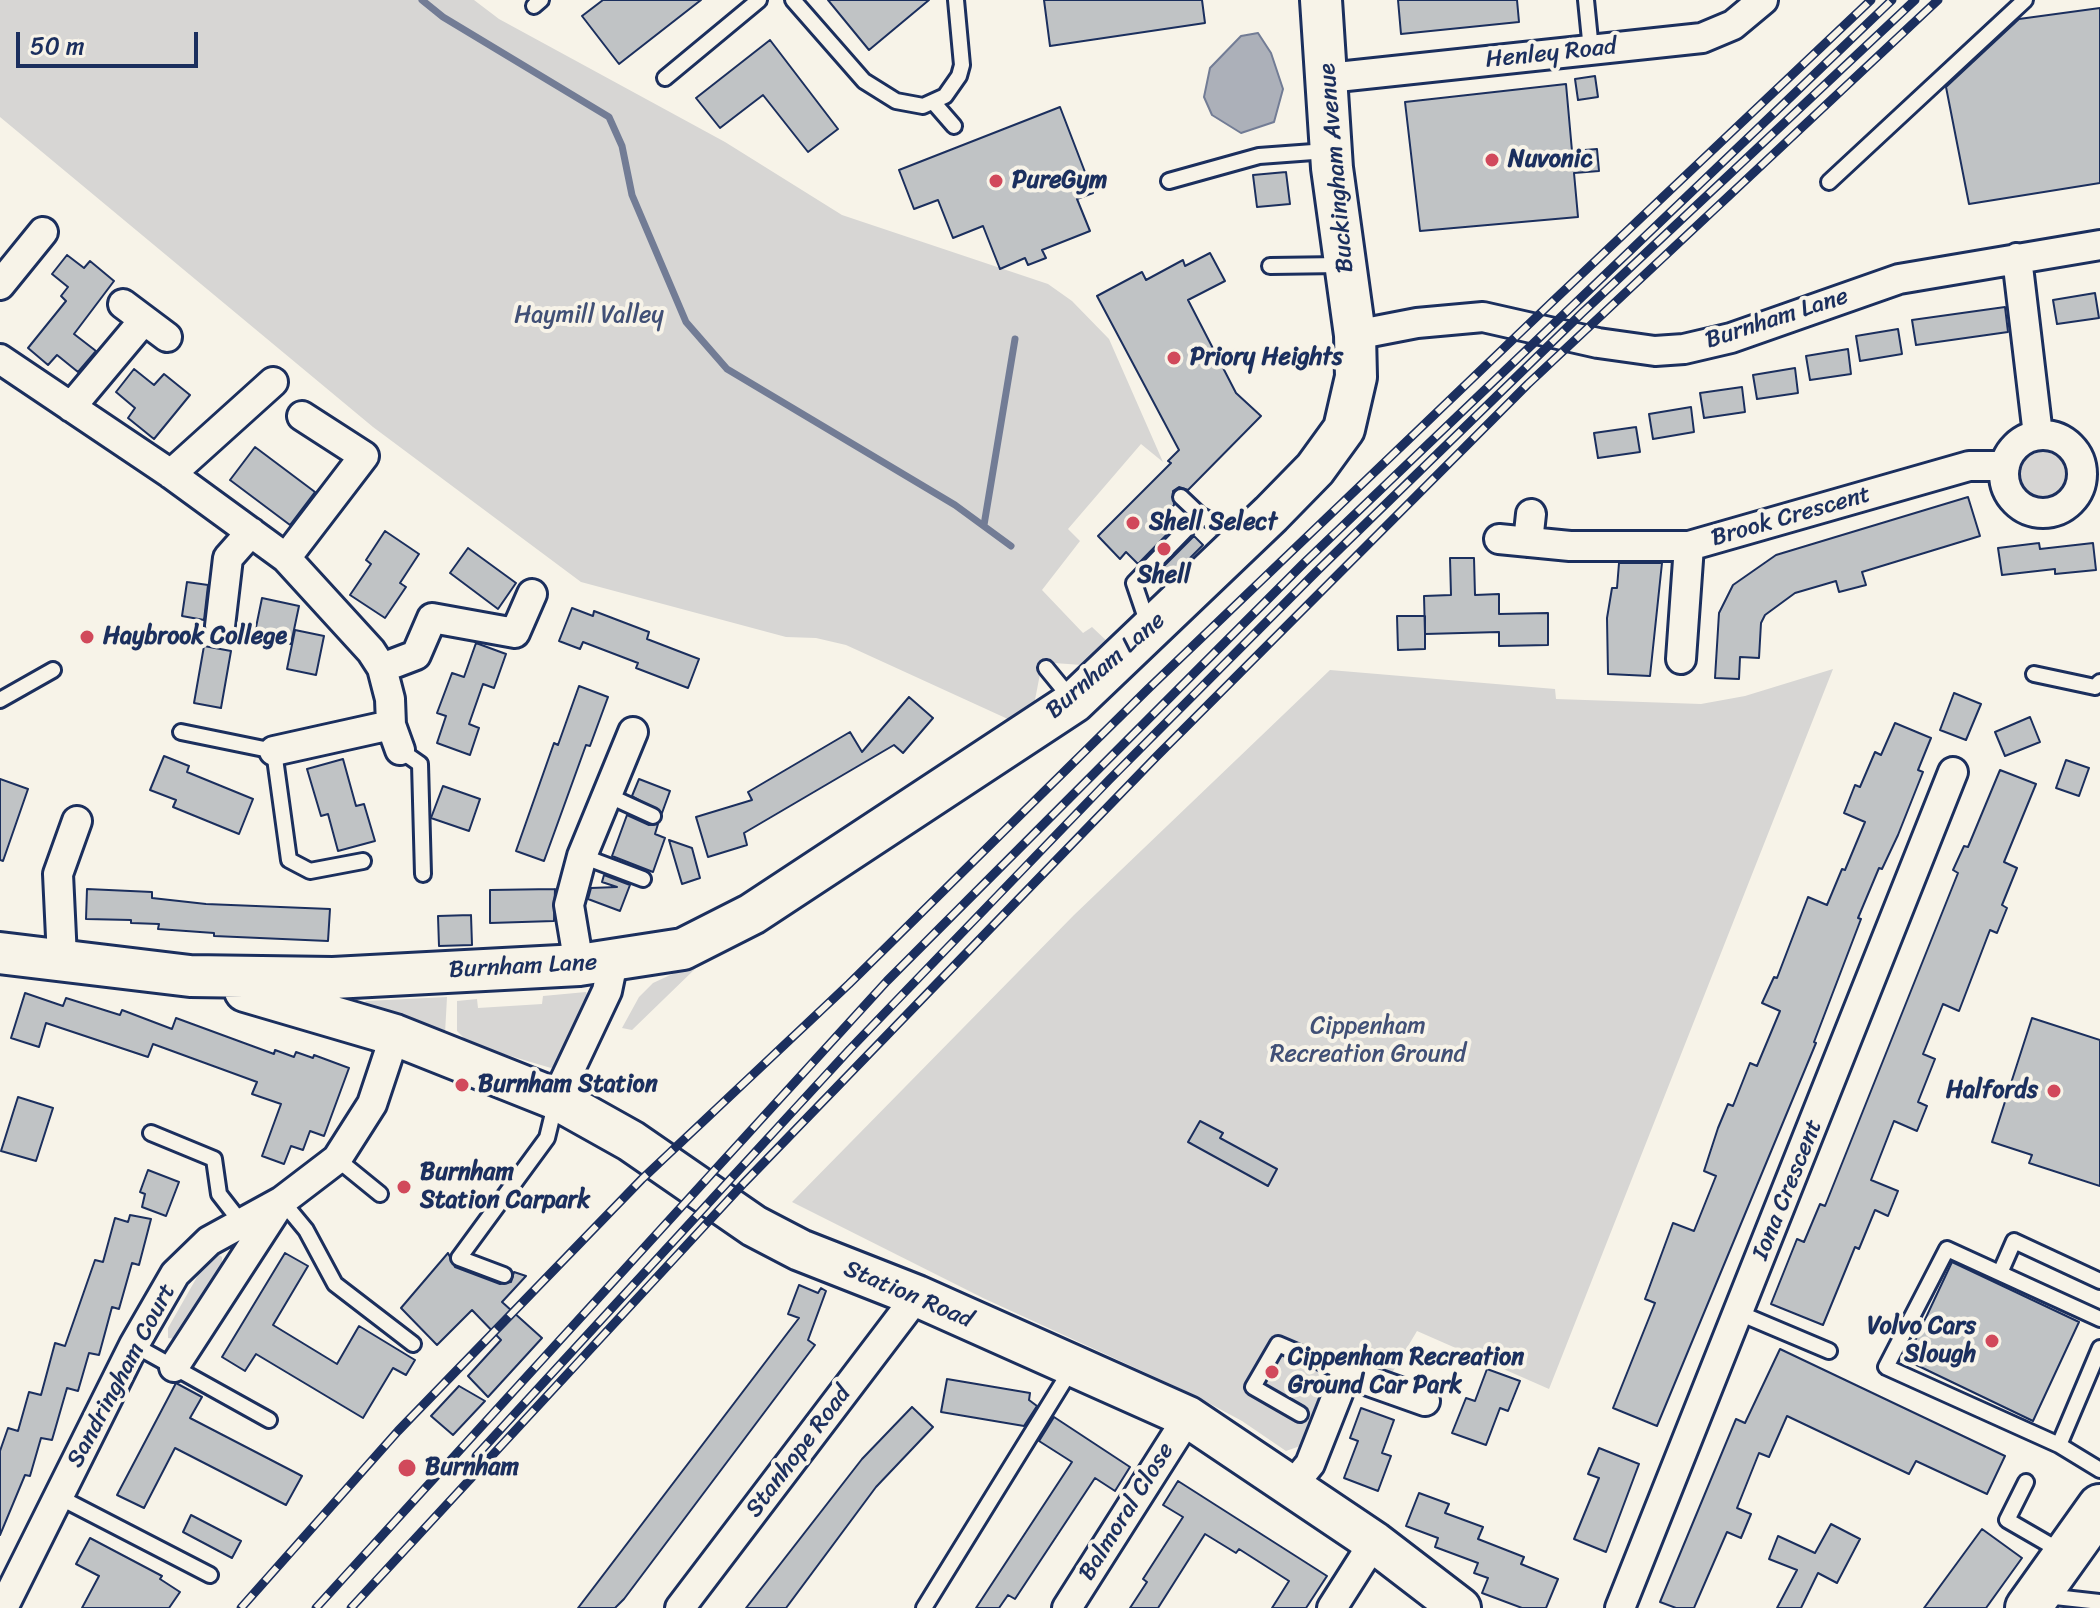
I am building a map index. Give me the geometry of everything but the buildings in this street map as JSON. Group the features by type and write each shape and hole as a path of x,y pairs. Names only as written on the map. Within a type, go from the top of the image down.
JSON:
{"main road":[{"path":"2045,1604 2068,1555 2100,1507"}],"street":[{"name":"Buckingham Avenue","path":"1321,0 1331,151 1355,335"},
{"name":"Henley Road","path":"1328,78 1702,38 1733,25 1763,0"},
{"path":"0,285 43,232"},
{"name":"Burnham Lane","path":"335,997 596,964 683,949 752,914 1074,702 1245,539 1315,469 1344,429 1356,377 1355,335 1417,323 1483,317 1617,347 1655,351 1684,349 1731,338 1899,279 2100,245"},
{"path":"2017,258 2038,435"},
{"path":"71,407 133,312 167,337"},
{"path":"0,359 171,474 286,558 371,651 382,668 396,737 274,751"},
{"path":"171,474 273,382"},
{"path":"286,558 364,456 302,416"},
{"path":"2038,435 2053,436 2077,454 2082,468 2075,497 2063,508 2034,512 2020,506 2010,495 2004,481 2005,466 2011,451 2023,440 2038,435"},
{"name":"Brook Crescent","path":"1681,659 1689,546 1969,466 2005,466"},
{"path":"1528,542 1531,514"},
{"path":"220,626 228,558 251,532"},
{"path":"1499,539 1689,546"},
{"path":"382,668 416,655 432,618 515,633 532,594"},
{"path":"556,1099 607,991 569,905 582,856 633,732"},
{"name":"Iona Crescent","path":"1620,1608 1954,772"},
{"path":"0,953 62,958 58,874 77,821"},
{"name":"Station Road","path":"62,958 335,997 395,1035 556,1099 631,1141 754,1226 800,1250 917,1296 1072,1368 1188,1417 1374,1542 1460,1608"},
{"name":"Sandringham Court","path":"3,1608 134,1345 175,1274 209,1241 240,1221 282,1201 337,1159 372,1104 395,1035"},
{"path":"174,1367 282,1201"},
{"name":"Stanhope Road","path":"680,1608 917,1296"},
{"path":"1292,1486 1310,1464 1346,1373 1425,1401"},
{"name":"Balmoral Close","path":"1067,1608 1188,1417"},
{"path":"1332,1608 1374,1542"}],"lane":[{"path":"665,78 759,0"},
{"path":"793,0 853,71 880,94 909,106 934,103 953,85 962,65 956,0"},
{"path":"1586,0 1591,50"},
{"path":"1829,182 2025,0"},
{"path":"934,103 954,126"},
{"path":"1169,181 1259,156 1331,151"},
{"path":"1270,266 1345,265"},
{"path":"1181,497 1200,515 1245,539"},
{"path":"1150,629 1134,583 1200,515"},
{"path":"1046,668 1074,702"},
{"path":"0,700 53,670"},
{"path":"2034,674 2095,687 2100,682"},
{"path":"181,732 274,751 289,860 310,871 363,861"},
{"path":"396,737 420,764 423,874"},
{"path":"607,795 653,816"},
{"path":"582,856 643,879"},
{"path":"504,1275 459,1258 547,1138 556,1099"},
{"path":"151,1133 214,1159 219,1194 240,1221"},
{"path":"337,1159 380,1194"},
{"path":"282,1201 306,1230 335,1284 413,1344"},
{"path":"2000,1273 2014,1241 2100,1281"},
{"path":"2100,1319 1947,1249 1886,1367 2059,1445 2100,1470"},
{"path":"1739,1313 1829,1351"},
{"path":"1300,1414 1253,1387 1278,1344 1346,1373"},
{"path":"134,1345 269,1420"},
{"path":"2059,1445 2100,1348"},
{"path":"924,1608 1072,1368"},
{"path":"2026,1482 2007,1520 2068,1555"},
{"path":"59,1497 210,1575"},
{"path":"2045,1604 2100,1602"}],"green space":[{"name":"Haymill Valley","path":"0,0 474,0 499,19 725,142 842,215 1048,284 1072,301 1109,339 1163,462 1141,444 1068,529 1080,541 1042,590 1083,633 1092,627 1110,644 1082,665 1054,663 1040,674 1034,705 1010,720 846,645 816,638 786,637 581,582 373,427 0,117"},
{"path":"2043,448 2061,456 2069,474 2061,492 2043,500 2025,492 2017,474 2025,456"},
{"name":"Cippenham Recreation Ground","path":"1833,669 1549,1389 1417,1331 1392,1373 1325,1351 1315,1366 1325,1389 1303,1445 1286,1451 1242,1421 1190,1393 983,1298 792,1202 1074,915 1330,670 1555,689 1556,699 1701,704 1745,696"},
{"path":"692,965 697,967 632,1030 622,1028 639,997 653,983"},
{"path":"586,992 589,999 561,1065 551,1068 470,1044 457,1031 457,1001 477,999 478,1008 542,1004 543,996"},
{"path":"447,997 445,1034 362,1006 366,1001"},
{"path":"217,1253 222,1257 222,1265 177,1339 168,1338 168,1328 205,1263"}],"shaded area":[{"path":"1258,33 1271,53 1283,89 1274,122 1241,133 1212,115 1204,97 1210,68 1241,36"}],"waterway":[{"path":"422,0 443,17 609,117 622,146 632,195 686,322 727,369 955,505 1011,546"},
{"path":"984,525 1015,339"}],"railway":[{"path":"241,1608 398,1431 642,1179 849,984 1148,689 1871,0"},
{"path":"316,1608 887,981 1305,562 1892,0"},
{"path":"476,1456 850,1049 1109,780 1316,572 1582,313 1915,0"},
{"path":"351,1608 744,1183 1157,756 1528,384 1938,0"}],"place":[{"name":"Nuvonic","path":"1492,160"},
{"name":"PureGym","path":"996,181"},
{"name":"Priory Heights","path":"1174,358"},
{"name":"Shell Select","path":"1133,523"},
{"name":"Shell","path":"1164,549"},
{"name":"Haybrook College","path":"87,637"},
{"name":"Burnham Station","path":"462,1085"},
{"name":"Halfords","path":"2054,1091"},
{"name":"Burnham Station Carpark","path":"404,1187"},
{"name":"Volvo Cars Slough","path":"1992,1341"},
{"name":"Cippenham Recreation Ground Car Park","path":"1272,1372"},
{"name":"Burnham","path":"407,1468"}]}
